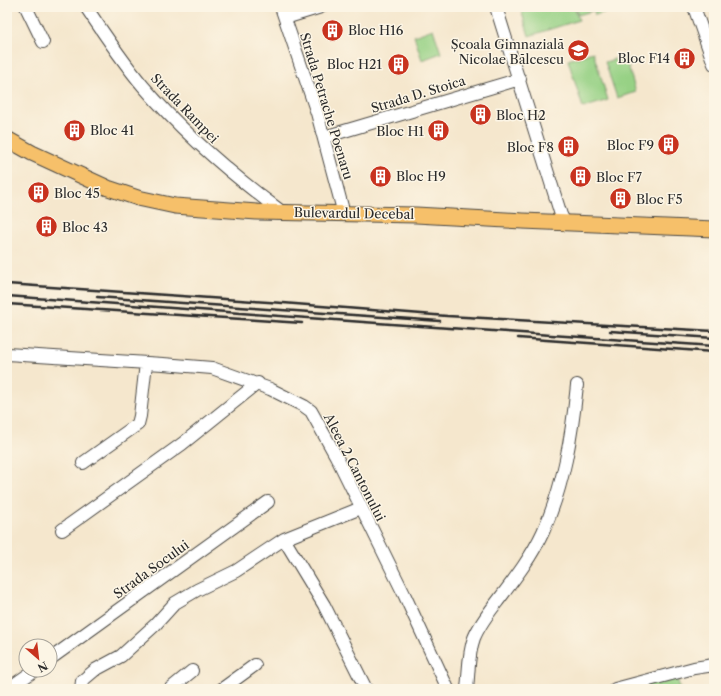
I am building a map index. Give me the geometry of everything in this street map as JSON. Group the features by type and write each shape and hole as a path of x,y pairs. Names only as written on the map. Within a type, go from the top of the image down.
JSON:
{"main road":[{"name":"Bulevardul Decebal","path":"7,139 60,167 108,188 138,198 175,206 256,212 416,215 714,229"}],"street":[{"path":"26,7 43,42"},
{"name":"Strada Rampei","path":"86,7 109,42 143,86 179,124 240,181 282,212"},
{"path":"283,12 321,7"},
{"path":"496,7 520,78 561,215 565,223"},
{"path":"694,7 714,64"},
{"name":"Strada Petrache Poenaru","path":"283,12 324,137 344,214"},
{"name":"Strada D. Stoica","path":"324,137 520,78"},
{"name":"Aleea 2 Cantonului","path":"7,354 212,368 258,383 292,399 311,411 336,456 404,594 448,689"},
{"path":"84,463 138,424 146,363"},
{"path":"62,530 182,444 258,383"},
{"path":"467,689 471,650 474,638 484,620 524,565 543,532 551,512 568,456 577,385"},
{"name":"Strada Socului","path":"58,653 268,502"},
{"path":"81,689 82,681 95,670 121,656 155,625 175,603 197,590 236,571 284,539 361,508"},
{"path":"284,539 324,605 366,689"},
{"path":"222,689 255,665"},
{"path":"616,689 694,668 714,665"},
{"path":"170,689 192,671"},
{"path":"8,689 24,678"}],"green space":[{"path":"532,7 574,7 579,20 529,36 521,10"},
{"path":"576,7 591,7 592,11 578,15"},
{"path":"593,7 613,7 613,10 595,15"},
{"path":"433,29 441,53 422,60 414,36"},
{"path":"593,52 608,100 583,108 568,60"},
{"path":"625,56 636,92 617,98 605,62"},
{"path":"677,676 680,689 631,689"}],"railway":[{"path":"7,284 447,316 714,331"},
{"path":"7,296 714,346"},
{"path":"97,297 440,321"},
{"path":"7,304 302,323"},
{"path":"610,331 714,338"},
{"path":"518,338 714,352"}],"place":[{"name":"Bloc H16","path":"333,30"},
{"name":"Școala Gimnazială Nicolae Bălcescu","path":"579,51"},
{"name":"Bloc F14","path":"685,58"},
{"name":"Bloc H21","path":"398,64"},
{"name":"Bloc H2","path":"480,115"},
{"name":"Bloc 41","path":"75,130"},
{"name":"Bloc H1","path":"439,131"},
{"name":"Bloc F9","path":"669,145"},
{"name":"Bloc F8","path":"569,147"},
{"name":"Bloc H9","path":"381,176"},
{"name":"Bloc F7","path":"580,177"},
{"name":"Bloc 45","path":"39,193"},
{"name":"Bloc F5","path":"621,199"},
{"name":"Bloc 43","path":"47,227"}]}
